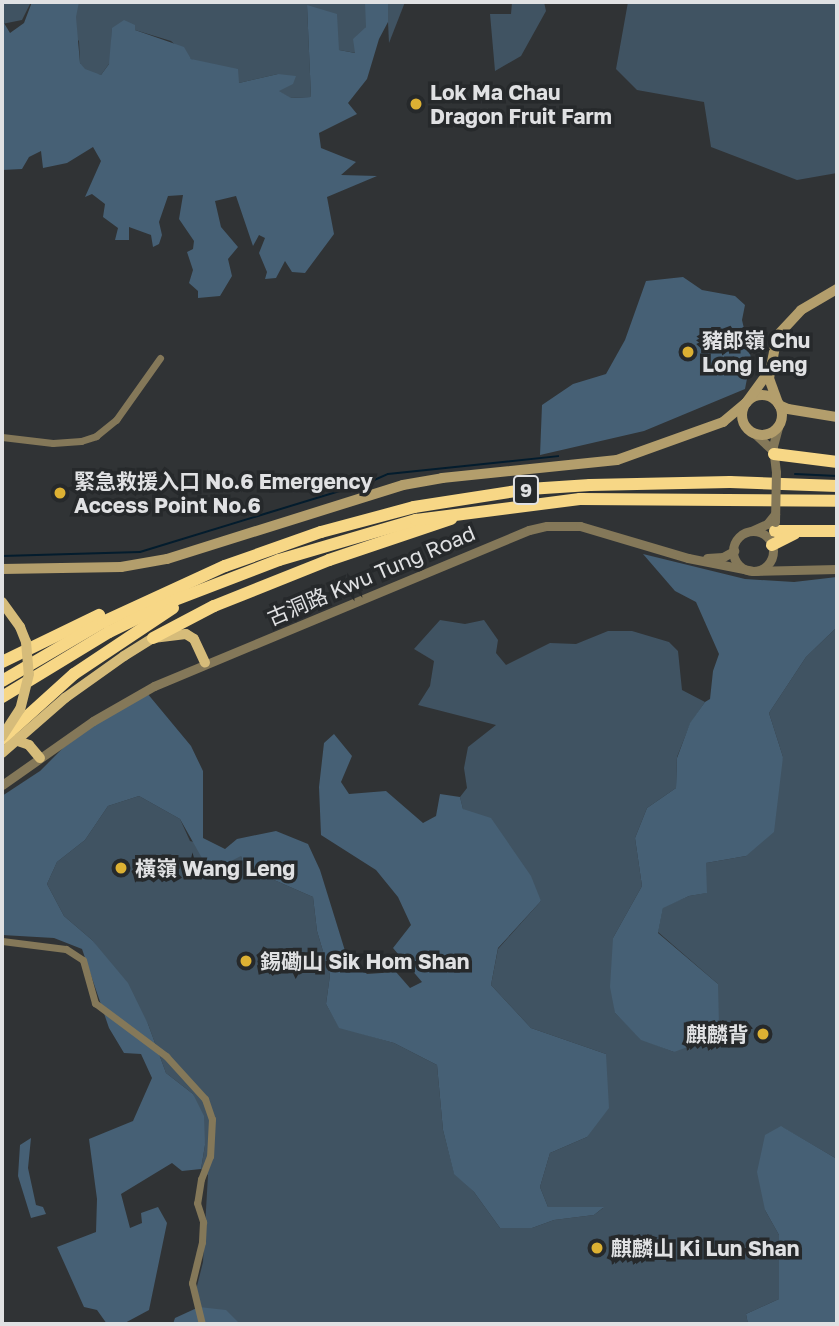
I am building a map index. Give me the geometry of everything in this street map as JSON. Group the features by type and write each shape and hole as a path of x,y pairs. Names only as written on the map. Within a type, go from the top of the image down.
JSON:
{"highway":[{"path":"774,454 837,462"},
{"name":"9","path":"2,681 103,622 225,566 321,532 414,507 529,489 655,482 837,486"},
{"name":"9","path":"2,697 121,625 216,584 369,531 421,518 591,498 837,501"},
{"path":"153,638 215,606 329,560 471,512"},
{"path":"773,535 837,531"},
{"path":"2,660 149,593 225,566"},
{"path":"2,739 74,674 115,644 216,584"}],"main road":[{"path":"779,424 778,404 771,385 770,370 777,336 783,326 801,310 837,289"},
{"path":"750,430 742,418 745,405 770,370"},
{"path":"2,569 121,567 167,559 403,485 442,478 593,464 645,451 723,422 761,395 778,404 837,417"},
{"path":"723,422 740,423 750,430 767,434 788,413 803,411"},
{"path":"2,602 12,613 26,642 29,674 20,709 2,739 23,741 40,758"},
{"path":"2,753 65,698 153,638 186,634 194,639 205,663"}],"street":[{"path":"2,437 53,443 81,441 96,436 117,420 160,358"},
{"path":"779,424 773,440 776,472 774,566 779,572"},
{"path":"750,430 771,446 774,454"},
{"path":"773,535 765,567 752,571 737,563 734,551 737,540 768,523 773,535 779,572"},
{"name":"古洞路 Kwu Tung Road","path":"2,785 120,704 205,663 528,530 547,526 580,526 688,558 752,571 837,569"},
{"path":"747,533 773,535"},
{"path":"688,558 723,557 734,551"},
{"path":"2,941 66,949 83,960 95,1003 166,1056 205,1099 212,1119 210,1156 201,1179 197,1203 203,1222 202,1242 192,1283 202,1324"}],"shaded area":[{"path":"2,2 31,2 22,20 2,24"},
{"path":"32,2 79,2 76,17 80,63 85,69 101,75 109,64 112,28 124,20 135,25 135,30 184,47 191,59 238,69 239,83 278,74 296,76 293,84 279,91 291,98 311,97 307,5 337,14 339,50 355,53 353,39 366,27 365,2 388,2 388,22 379,39 367,79 348,103 357,114 319,133 321,148 356,162 341,175 377,176 327,197 334,234 305,273 292,272 285,261 276,278 265,279 267,272 259,253 265,238 259,235 253,246 236,196 215,201 221,227 238,247 228,259 232,276 220,296 198,298 198,291 189,283 193,270 187,252 193,249 194,241 179,219 183,195 168,196 159,222 162,235 159,244 153,247 151,235 129,227 129,240 115,240 118,228 103,217 105,204 92,194 85,197 101,161 93,147 67,163 43,168 41,151 29,157 22,169 2,170 2,25 4,23 10,33 24,23"},
{"path":"38,2 368,2 366,27 356,53 339,50 307,5 311,97 290,98 278,91 278,74 239,83 191,59 171,41 135,30 112,28 111,61 101,75 85,72 80,63 79,41"},
{"path":"388,2 405,2 389,43 388,22"},
{"path":"512,2 544,2 546,11 521,56 495,71 490,14 511,14"},
{"path":"628,2 837,2 837,173 797,180 711,147 704,102 637,90 616,69"},
{"path":"683,277 702,290 735,296 745,305 742,320 751,358 745,389 644,431 540,455 542,405 573,384 606,374 625,340 646,281"},
{"path":"643,554 745,579 794,582 837,577 837,627 806,657 769,713 783,757 774,832 746,856 706,863 707,893 689,896 663,908 658,933 718,984 719,1025 707,1040 674,1052 641,1040 615,1013 610,987 613,938 642,886 635,838 647,808 676,788 677,758 690,723 710,699 713,671 719,654 696,602 675,591"},
{"path":"440,620 465,624 484,620 498,640 496,653 506,665 550,643 576,644 608,631 632,631 669,642 678,651 682,690 705,702 690,724 677,757 676,788 647,808 635,838 642,886 613,938 615,1013 641,1039 674,1052 718,984 658,932 663,907 689,896 706,893 706,863 746,856 783,757 769,713 806,657 837,627 837,1159 782,1127 765,1210 779,1235 779,1299 746,1314 748,1324 235,1324 199,1307 196,1290 203,1262 208,1175 201,1169 205,1145 193,1094 166,1073 148,1024 92,940 64,916 47,884 57,862 85,840 108,806 139,796 180,819 190,841 241,856 244,867 313,897 317,931 330,975 326,1004 339,1027 394,1043 437,1065 443,1130 454,1173 474,1192 500,1228 532,1228 554,1220 594,1215 603,1208 548,1207 540,1187 550,1153 587,1137 606,1054 531,1028 491,985 498,949 541,901 463,809 460,797 467,788 464,768 468,747 496,725 418,705 430,686 434,661 414,649"},
{"path":"147,693 191,746 203,771 203,838 225,849 237,839 276,831 308,844 320,870 346,954 367,974 396,972 410,988 422,982 393,948 411,925 398,897 376,870 321,835 319,787 324,743 334,734 352,756 341,782 349,794 386,791 423,823 436,816 440,794 460,797 463,809 491,818 531,876 541,901 498,948 491,985 531,1028 606,1054 609,1108 587,1137 550,1153 540,1187 548,1207 604,1207 594,1215 554,1220 532,1228 500,1228 474,1192 454,1174 443,1130 437,1065 394,1043 339,1028 326,1004 330,975 317,931 313,897 244,867 241,856 223,865 203,860 180,819 139,796 108,806 85,840 57,862 47,884 64,916 92,940 128,983 148,1024 166,1073 193,1094 204,1116 205,1145 201,1169 182,1171 172,1163 121,1194 130,1228 142,1223 141,1213 158,1207 167,1223 149,1310 123,1324 107,1324 97,1310 84,1307 57,1247 96,1232 97,1199 89,1139 133,1121 152,1078 141,1054 124,1053 109,1028 82,949 54,938 2,935 2,796 40,771 63,748 115,709"},
{"path":"781,1126 837,1159 837,1324 748,1324 746,1314 779,1299 779,1235 765,1210 757,1172 765,1135"},
{"path":"31,1138 28,1168 36,1205 43,1207 46,1214 31,1218 18,1176 20,1145"},
{"path":"199,1307 226,1310 240,1324 173,1324 175,1318"}],"waterway":[{"path":"2,556 140,552 388,474 558,456"},
{"path":"795,474 837,476"}],"place":[{"name":"Lok Ma Chau Dragon Fruit Farm","path":"416,104"},
{"name":"豬郎嶺 Chu Long Leng","path":"688,352"},
{"name":"緊急救援入口 No.6 Emergency Access Point No.6","path":"60,493"},
{"name":"橫嶺 Wang Leng","path":"121,868"},
{"name":"錫磡山 Sik Hom Shan","path":"246,961"},
{"name":"麒麟背","path":"763,1034"},
{"name":"麒麟山 Ki Lun Shan","path":"597,1248"}]}
